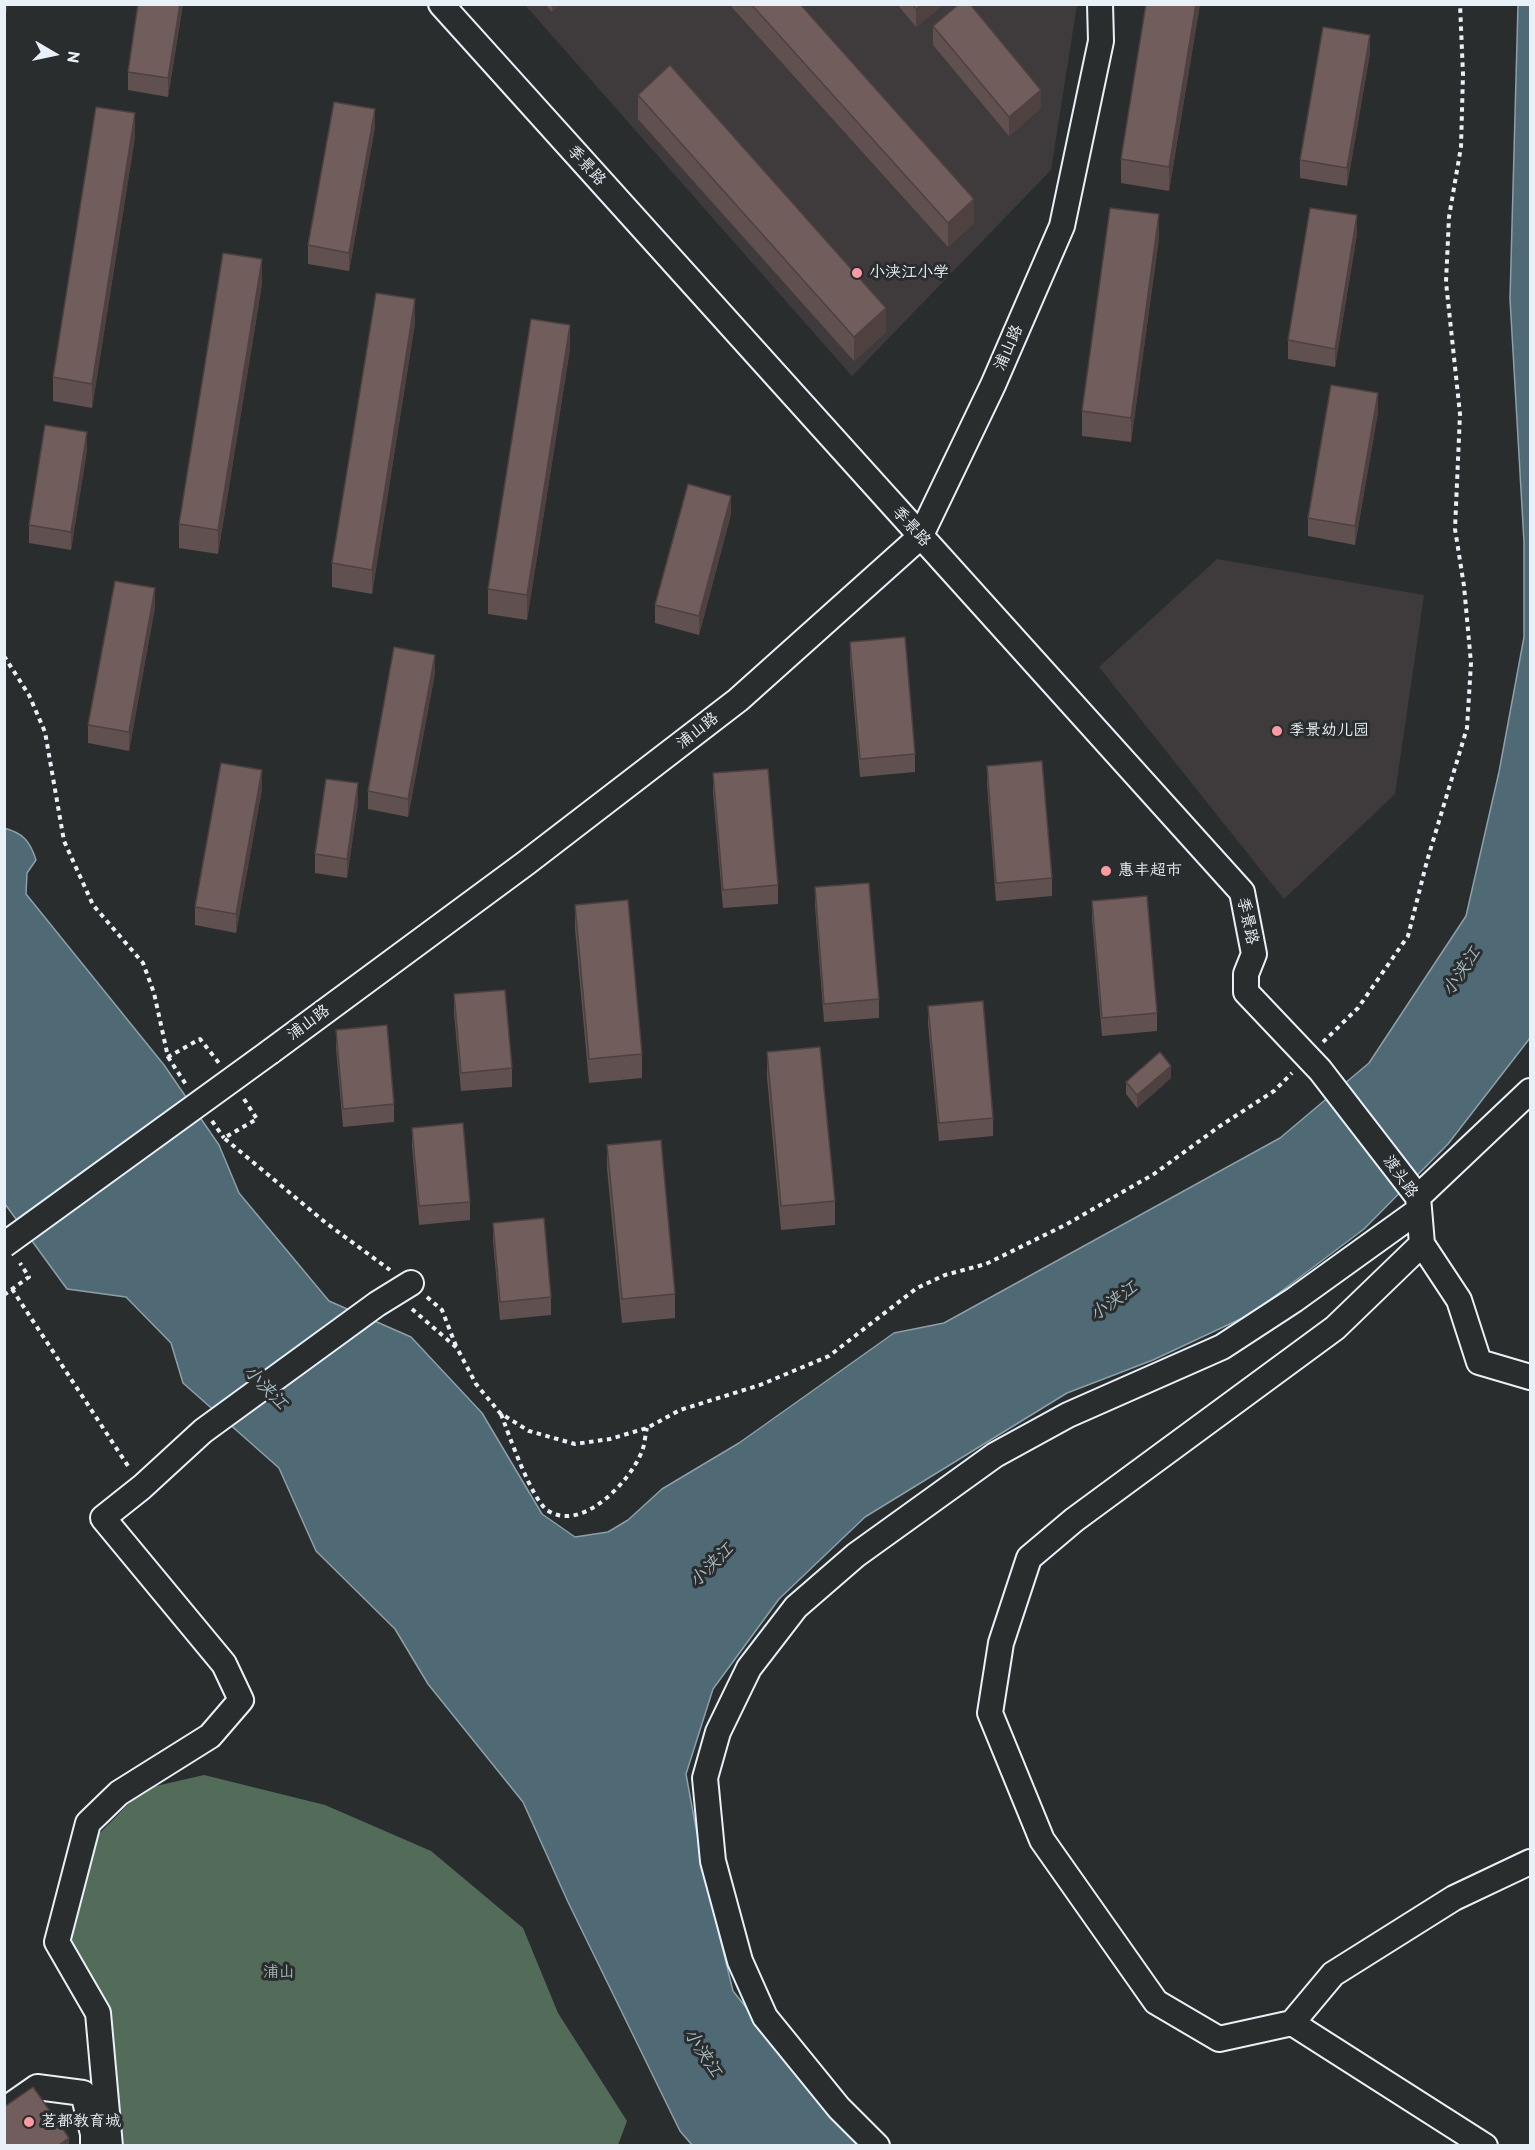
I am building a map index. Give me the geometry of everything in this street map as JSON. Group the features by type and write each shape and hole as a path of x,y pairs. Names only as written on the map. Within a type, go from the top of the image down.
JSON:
{"street":[{"name":"季景路","path":"441,4 1242,892 1254,954 1246,974 1246,992 1314,1064"},
{"name":"浦山路","path":"4,1245 526,863 738,700 920,537 993,386 1062,226 1101,41 1100,4"},
{"name":"渡头路","path":"1314,1064 1419,1204 1422,1244 1459,1300 1479,1362 1530,1377"},
{"path":"877,2145 839,2108 765,2017 740,1961 713,1861 705,1778 717,1732 749,1668 796,1607 856,1555 995,1455 1068,1415 1222,1347 1294,1300 1419,1204 1530,1091"},
{"path":"1422,1244 1335,1328 1074,1520 1029,1558 1001,1642 990,1713 1042,1840 1156,2001 1219,2039 1292,2023 1333,1974 1454,1898 1530,1862"},
{"path":"110,2145 98,2013 57,1942 88,1823 119,1793 210,1736 241,1700 224,1664 103,1518 142,1487 203,1431 394,1293"},
{"path":"1292,2023 1485,2145"},
{"path":"4,2110 37,2087 83,2094 93,2134 93,2145"}],"path":[{"path":"500,1413 529,1431 575,1444 610,1439 647,1428 680,1410 760,1384 829,1356 916,1288 945,1275 986,1264 1067,1224 1154,1174 1220,1125 1314,1064 1358,1008 1408,936 1427,861 1467,729 1471,663 1464,586 1455,529 1460,414 1446,282 1449,217 1461,147 1463,74 1460,4"},
{"path":"4,656 29,695 45,732 64,841 93,905 143,963 154,993 168,1058 200,1039 232,1079 257,1119 224,1138 326,1223 396,1274 394,1293"},
{"path":"4,1295 29,1277"},
{"path":"12,1289 142,1487"},
{"path":"394,1293 442,1310 457,1348 476,1384 500,1413 533,1489 547,1510 569,1518 591,1510 615,1490 642,1451 647,1428"},
{"path":"394,1293 457,1348"}],"shaded area":[{"name":"小浃江小学","path":"525,5 1077,5 1051,170 852,376"},
{"name":"季景幼儿园","path":"1217,559 1424,595 1395,794 1284,899 1099,667"}],"green space":[{"name":"浦山","path":"204,1775 325,1805 431,1851 523,1928 558,2013 627,2121 618,2145 124,2145 110,2010 64,1928 92,1841 143,1789"}],"water":[{"name":"小浃江","path":"1518,5 1530,5 1530,1038 1448,1144 1364,1229 1251,1314 1153,1360 1067,1393 865,1517 779,1599 713,1689 686,1774 705,1877 733,1991 836,2120 863,2145 692,2145 680,2131 568,1902 523,1802 428,1684 395,1629 316,1551 279,1468 183,1383 171,1343 126,1297 67,1289 5,1204 4,828 16,832 25,839 36,860 27,873 26,894 164,1065 219,1145 239,1193 329,1301 411,1337 482,1413 542,1514 575,1537 608,1532 628,1520 662,1489 739,1443 894,1333 944,1323 1280,1138 1369,1063 1466,916 1499,772 1524,637 1524,542 1510,299"}],"building":[{"path":"138,4 180,4 168,78 128,72"},
{"path":"751,4 800,4 974,199 948,223"},
{"path":"959,4 970,4 1041,90 1009,117 933,26"},
{"path":"1146,4 1196,4 1169,167 1121,159"},
{"path":"1323,27 1370,35 1347,168 1300,160"},
{"path":"670,65 886,308 854,337 638,95"},
{"path":"334,102 375,109 349,253 308,245"},
{"path":"96,107 135,113 92,384 53,377"},
{"path":"1110,208 1159,214 1131,418 1082,411"},
{"path":"1310,208 1357,215 1335,349 1288,340"},
{"path":"223,253 262,259 218,530 179,524"},
{"path":"376,293 415,299 372,570 332,563"},
{"path":"531,319 570,325 527,595 488,589"},
{"path":"1331,385 1378,393 1355,526 1308,518"},
{"path":"45,425 87,432 71,532 29,525"},
{"path":"688,484 731,496 699,616 655,605"},
{"path":"115,581 155,588 129,732 88,725"},
{"path":"905,637 915,754 860,759 850,642"},
{"path":"394,647 435,655 408,799 368,791"},
{"path":"1042,761 1052,878 996,883 987,766"},
{"path":"221,763 262,770 236,914 195,907"},
{"path":"768,769 778,885 723,890 713,773"},
{"path":"326,779 358,783 347,859 315,854"},
{"path":"869,883 879,999 824,1004 815,887"},
{"path":"1147,896 1157,1013 1102,1018 1092,901"},
{"path":"628,900 642,1054 589,1059 575,905"},
{"path":"505,990 512,1068 461,1073 454,994"},
{"path":"983,1001 993,1118 939,1123 928,1006"},
{"path":"387,1025 394,1104 343,1109 336,1030"},
{"path":"820,1047 835,1201 781,1206 767,1052"},
{"path":"1160,1052 1171,1066 1137,1095 1126,1082"},
{"path":"463,1123 470,1202 419,1206 412,1128"},
{"path":"661,1140 675,1294 622,1299 607,1145"},
{"path":"544,1218 551,1297 500,1302 493,1223"},
{"path":"33,2087 69,2138 59,2145 4,2145 4,2107"}],"place":[{"name":"小浃江小学","path":"857,273"},
{"name":"季景幼儿园","path":"1277,731"},
{"name":"惠丰超市","path":"1106,871"},
{"name":"茗都教育城","path":"29,2122"}]}
